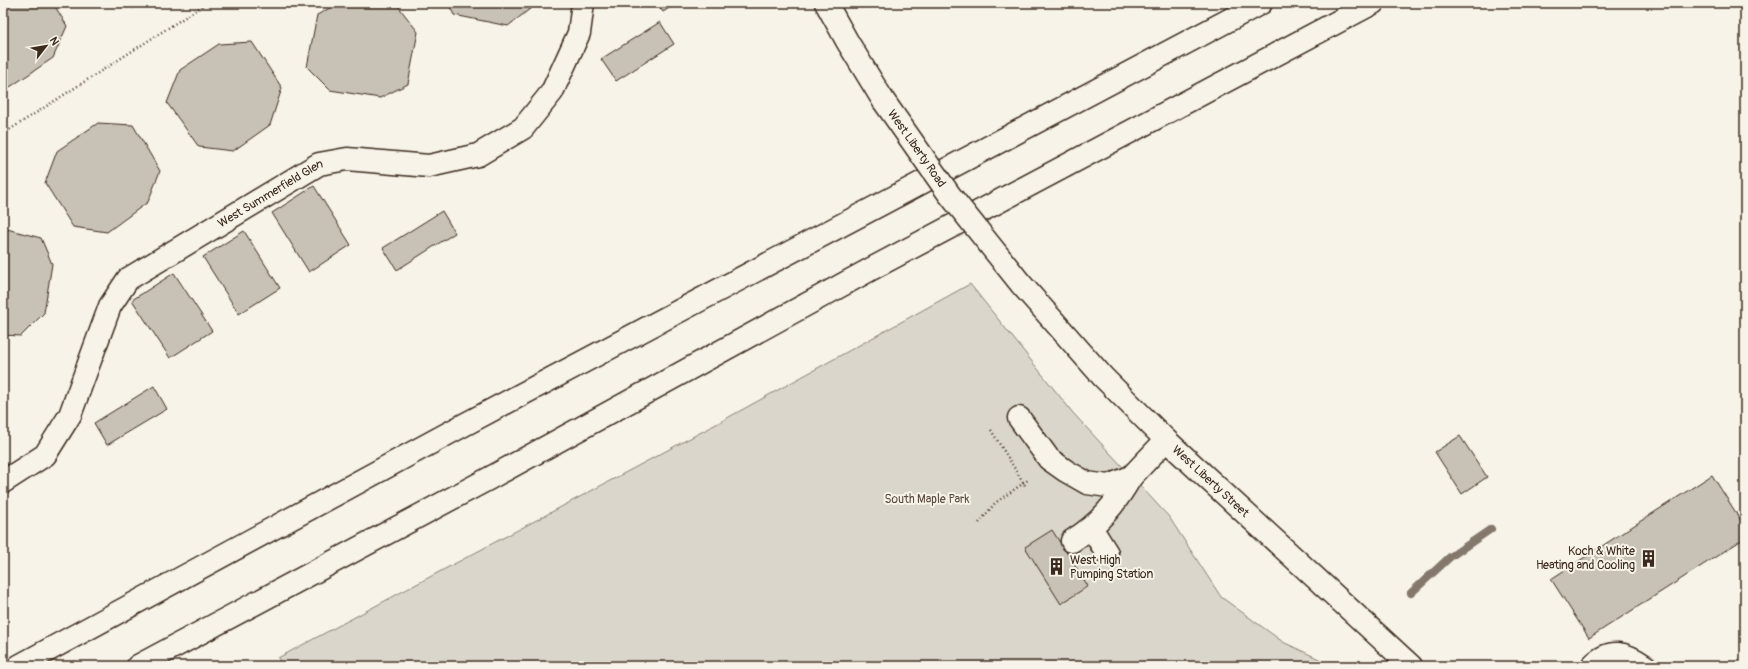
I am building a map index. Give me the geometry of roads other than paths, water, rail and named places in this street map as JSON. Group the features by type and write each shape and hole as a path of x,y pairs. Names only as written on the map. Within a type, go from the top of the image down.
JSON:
{"main road":[{"name":"West Summerfield Glen","path":"3,482 45,455 70,415 110,306 128,279 319,164 347,159 429,166 478,155 522,128 552,92 579,33 583,3"},
{"name":"West Liberty Road","path":"826,3 883,100 948,194 1021,284"},
{"path":"19,666 460,427 1261,3"},
{"path":"138,666 490,478 873,268 1373,3"},
{"name":"West Liberty Street","path":"1021,284 1103,377 1166,440 1411,666"},
{"path":"1019,418 1049,459 1087,483 1108,486 1131,477"},
{"path":"1072,541 1092,529 1118,500 1131,477 1166,440"},
{"path":"1092,529 1107,553"},
{"path":"1592,666 1605,656 1618,653 1632,656 1645,666"}],"waterway":[{"path":"1411,593 1450,557 1491,529"}],"place":[{"name":"Koch & White Heating and Cooling","path":"1648,558"},
{"name":"West High Pumping Station","path":"1057,567"}],"park label":[{"name":"South Maple Park","path":"927,499"}]}
